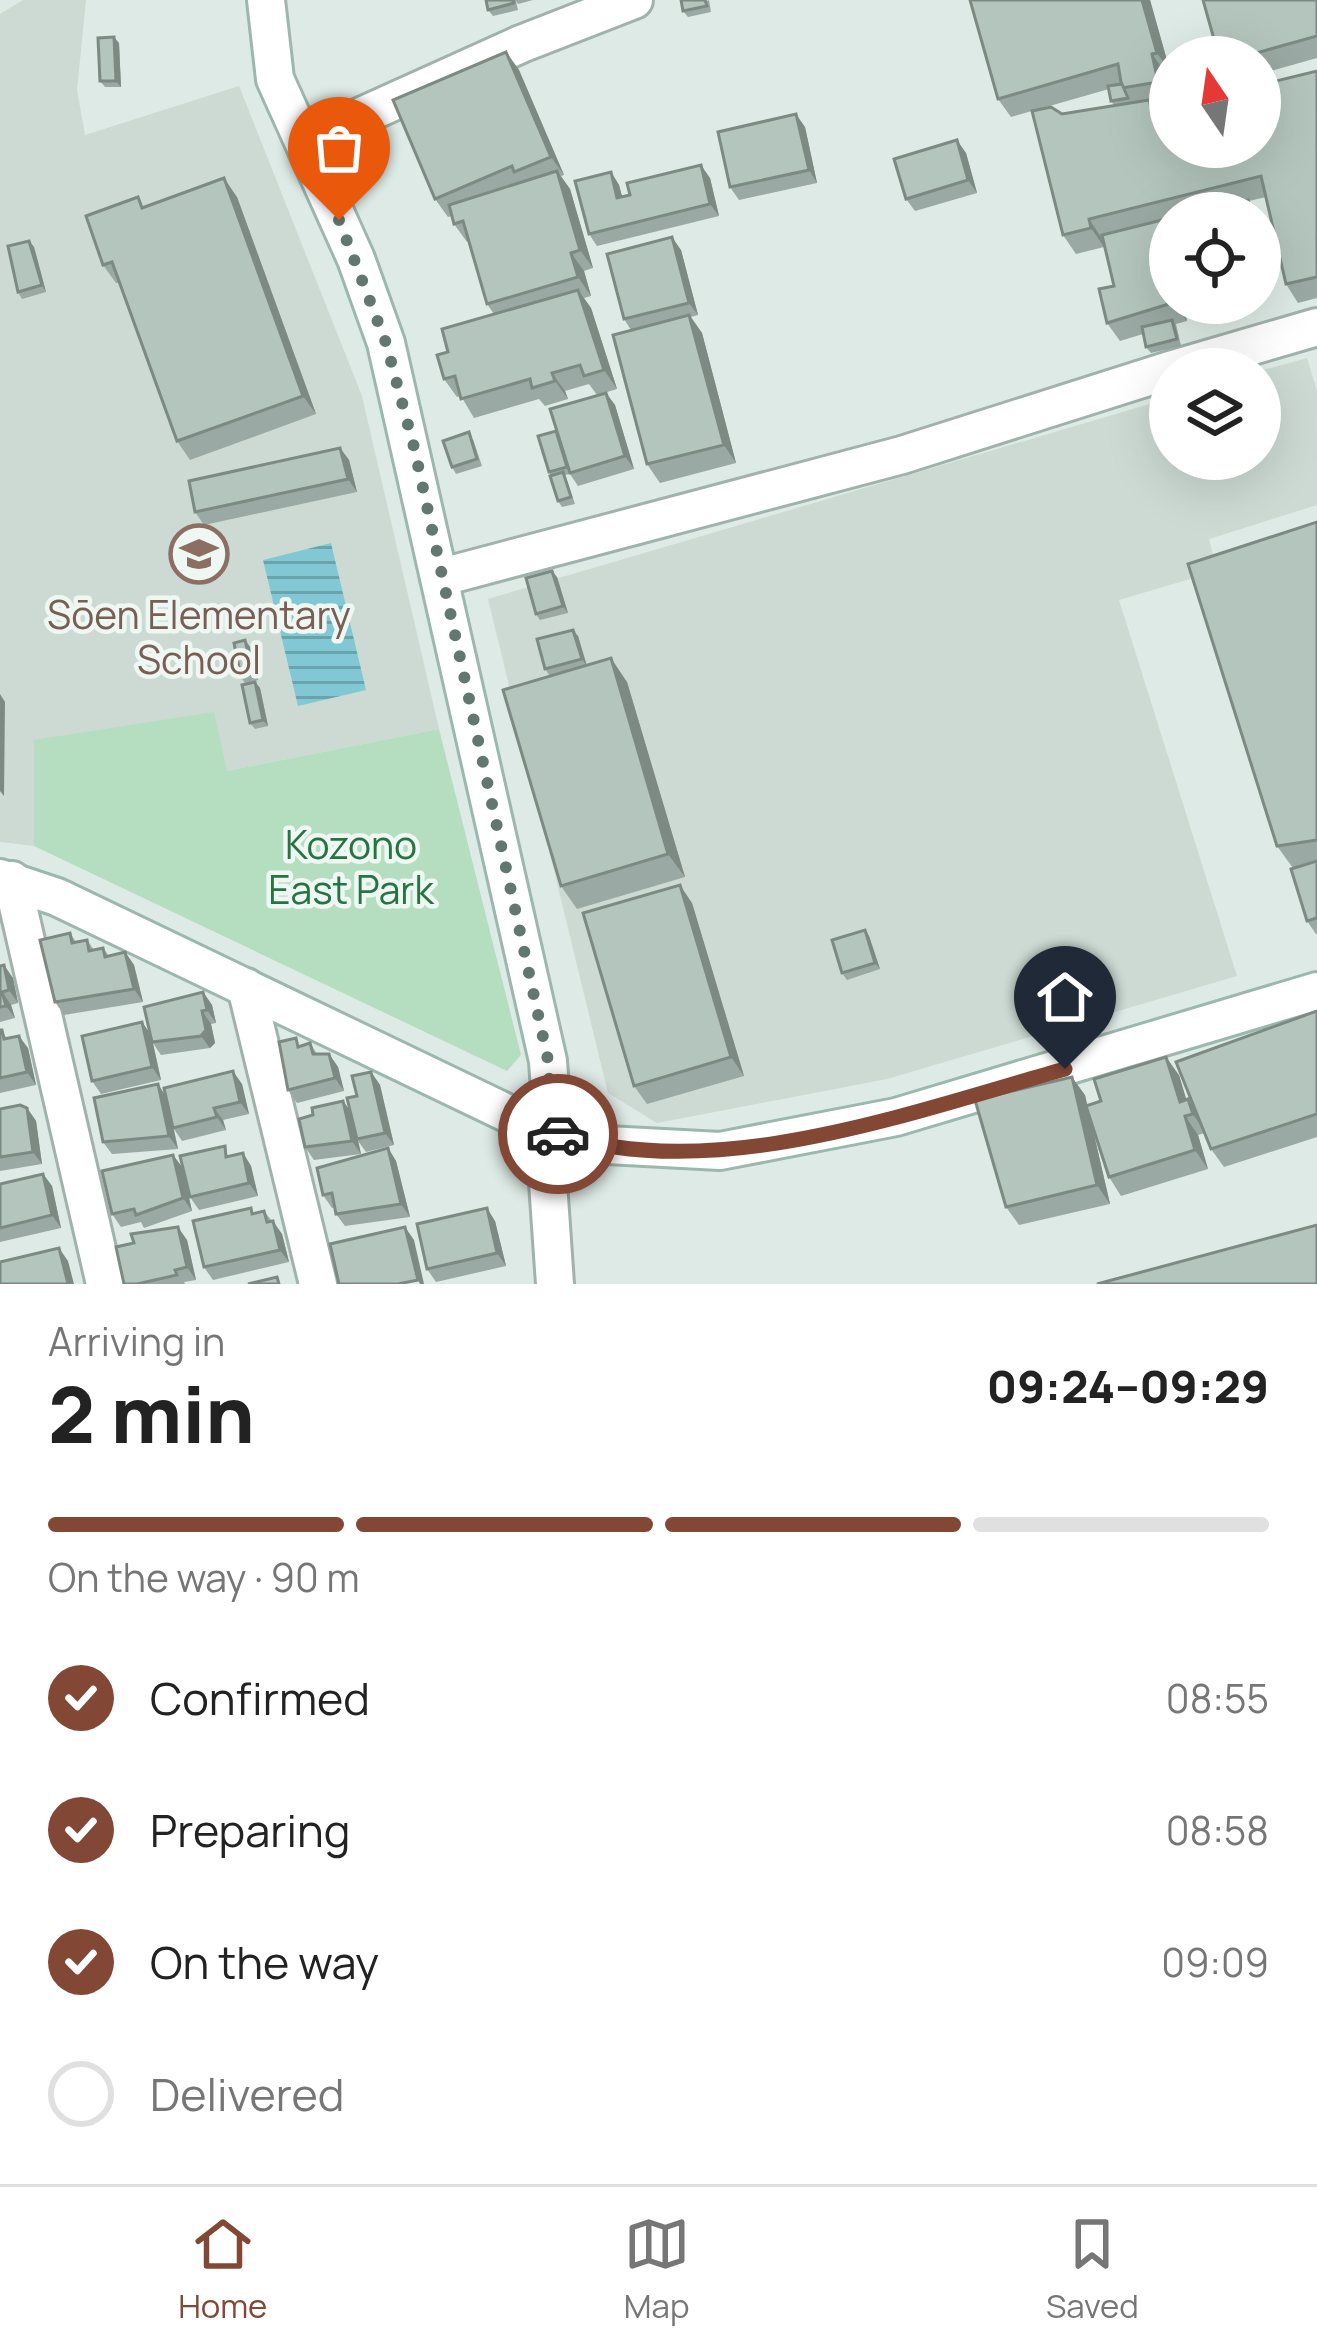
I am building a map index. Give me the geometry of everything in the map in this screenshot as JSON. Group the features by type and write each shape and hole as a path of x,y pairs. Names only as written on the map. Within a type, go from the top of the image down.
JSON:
{"street":[{"path":"266,0 275,79 386,343 442,577 548,1060 553,1133 547,1168 555,1284"},
{"path":"304,142 520,44 634,0"},
{"path":"1244,348 1317,327"},
{"path":"442,577 902,455 1149,376"},
{"path":"6,879 553,1133 619,1149 720,1151 896,1117 1317,991"},
{"path":"6,879 105,1284"},
{"path":"246,987 318,1284"}],"shaded area":[{"name":"Sōen Elementary School","path":"23,0 86,0 77,90 85,135 239,86 362,396 439,729 227,771 35,740 34,846 0,842 0,14"},
{"path":"1307,358 1317,391 1317,505 1209,539 1217,571 1119,600 1237,976 887,1079 657,1123 608,1093 488,599 1149,404 1149,480 1281,480 1281,365"}],"green space":[{"name":"Kozono East Park","path":"214,712 227,771 439,729 521,1055 507,1071 34,846 34,740"}],"water":[{"path":"331,543 366,690 298,706 263,560"}],"building":[{"path":"486,0 513,0 514,3 488,10"},
{"path":"681,0 705,0 707,6 683,11"},
{"path":"970,0 1142,0 1152,36 1149,84 1122,88 1118,64 998,99"},
{"path":"1203,0 1317,0 1317,36 1281,46 1281,36 1213,36"},
{"path":"114,37 116,81 100,81 98,38"},
{"path":"506,52 551,157 514,172 512,166 435,199 393,100"},
{"path":"1317,71 1317,277 1286,284 1281,262 1281,192 1265,192 1261,176 1197,192 1149,192 1149,204 1089,219 1091,228 1063,235 1032,111 1051,107 1062,114 1149,100 1149,168 1281,168 1281,80"},
{"path":"1122,84 1128,98 1111,101 1108,86"},
{"path":"796,114 809,170 730,187 718,132"},
{"path":"957,140 968,180 906,199 894,159"},
{"path":"701,165 710,204 589,234 575,181 611,172 617,198 630,195 627,183"},
{"path":"557,171 580,250 571,253 578,277 487,304 463,221 454,224 449,205"},
{"path":"224,178 303,396 177,441 112,262 103,265 86,216 138,197 142,208"},
{"path":"1149,223 1149,310 1107,323 1099,289 1114,286 1102,235"},
{"path":"672,237 689,303 624,319 607,254"},
{"path":"29,241 42,285 18,292 8,246"},
{"path":"578,290 604,370 584,376 580,365 552,373 555,381 532,388 530,379 461,399 455,376 444,379 437,355 448,352 442,329"},
{"path":"689,315 724,445 647,464 613,335"},
{"path":"1173,324 1177,339 1146,347 1142,327"},
{"path":"606,393 625,456 570,473 550,409"},
{"path":"556,431 567,467 549,472 538,436"},
{"path":"469,432 477,459 452,467 443,441"},
{"path":"340,448 348,479 195,512 189,481"},
{"path":"563,472 571,497 558,501 550,476"},
{"path":"1317,522 1317,840 1277,846 1188,564"},
{"path":"552,571 563,606 536,614 526,578"},
{"path":"573,630 582,659 545,669 537,639"},
{"path":"245,640 253,674 241,677 234,643"},
{"path":"611,658 668,854 561,886 503,690"},
{"path":"255,682 263,720 250,723 242,685"},
{"path":"1317,861 1317,918 1307,921 1291,869"},
{"path":"680,885 731,1057 634,1086 583,913"},
{"path":"865,930 875,963 842,973 832,940"},
{"path":"70,933 72,943 87,940 89,951 103,948 105,957 125,952 134,989 55,1002 40,940"},
{"path":"4,965 9,990 2,992 6,1006 0,1007 0,966"},
{"path":"203,992 207,1010 202,1011 206,1030 201,1036 152,1042 144,1007"},
{"path":"1317,1011 1317,1114 1211,1149 1176,1062"},
{"path":"142,1022 152,1067 92,1081 82,1036"},
{"path":"0,1030 4,1039 19,1036 27,1072 0,1078"},
{"path":"296,1038 298,1047 310,1043 313,1054 329,1054 335,1078 288,1090 279,1042"},
{"path":"1166,1057 1180,1102 1188,1099 1193,1114 1185,1116 1195,1150 1109,1177 1086,1106 1101,1101 1094,1079"},
{"path":"233,1071 240,1102 214,1108 217,1117 173,1128 164,1088"},
{"path":"371,1072 385,1133 357,1139 347,1098 357,1096 352,1076"},
{"path":"1072,1077 1097,1185 1006,1207 975,1100"},
{"path":"158,1084 169,1136 103,1142 94,1098"},
{"path":"343,1101 352,1141 305,1147 299,1119 313,1115 312,1108"},
{"path":"27,1108 33,1152 0,1157 0,1109"},
{"path":"225,1146 226,1157 243,1153 249,1183 190,1197 180,1156"},
{"path":"388,1148 401,1204 336,1214 332,1193 323,1195 317,1168"},
{"path":"173,1155 183,1198 136,1215 134,1209 112,1214 102,1171"},
{"path":"43,1174 52,1215 0,1228 0,1184"},
{"path":"251,1208 252,1214 264,1211 267,1222 273,1221 280,1250 204,1267 193,1221"},
{"path":"487,1208 497,1253 427,1269 417,1224"},
{"path":"1317,1225 1317,1284 1097,1284"},
{"path":"178,1227 187,1267 175,1270 177,1275 124,1284 116,1247 134,1243 131,1234"},
{"path":"405,1227 418,1280 339,1284 330,1244"},
{"path":"59,1248 68,1284 0,1284 0,1262"},
{"path":"277,1277 279,1284 248,1284"}],"way so far":[{"path":"339,220 386,343 414,447 548,1060 553,1133 558,1134"}],"place":[{"name":"Sōen Elementary School","path":"199,554"}],"route":[{"path":"558,1134 619,1149 720,1151 896,1117 1065,1069"}]}
